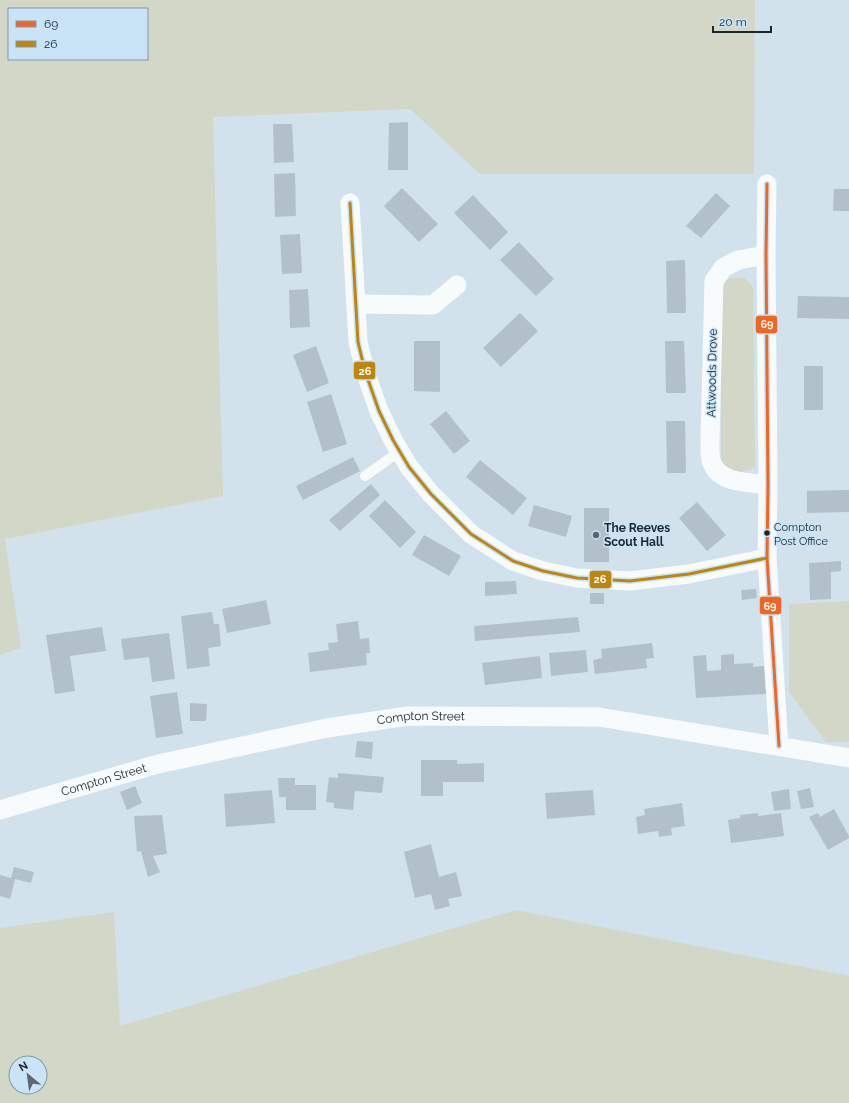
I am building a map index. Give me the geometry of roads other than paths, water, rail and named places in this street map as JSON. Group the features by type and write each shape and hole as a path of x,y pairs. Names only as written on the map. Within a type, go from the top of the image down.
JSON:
{"street":[{"path":"767,184 767,558 779,746"},
{"path":"350,203 358,342 365,370 379,411 409,467 431,494 471,534 513,561 543,571 576,578 630,581 689,574 767,558"},
{"name":"Attwoods Drove","path":"766,255 738,260 723,268 714,281 710,437 711,461 716,470 725,478 768,485"},
{"path":"356,304 433,305 457,285"},
{"name":"Compton Street","path":"0,810 158,764 327,728 408,716 599,717 849,758"}],"lane":[{"path":"365,476 400,451"}],"place":[{"name":"Compton Post Office","path":"767,533"},
{"name":"The Reeves Scout Hall","path":"596,535"}]}
